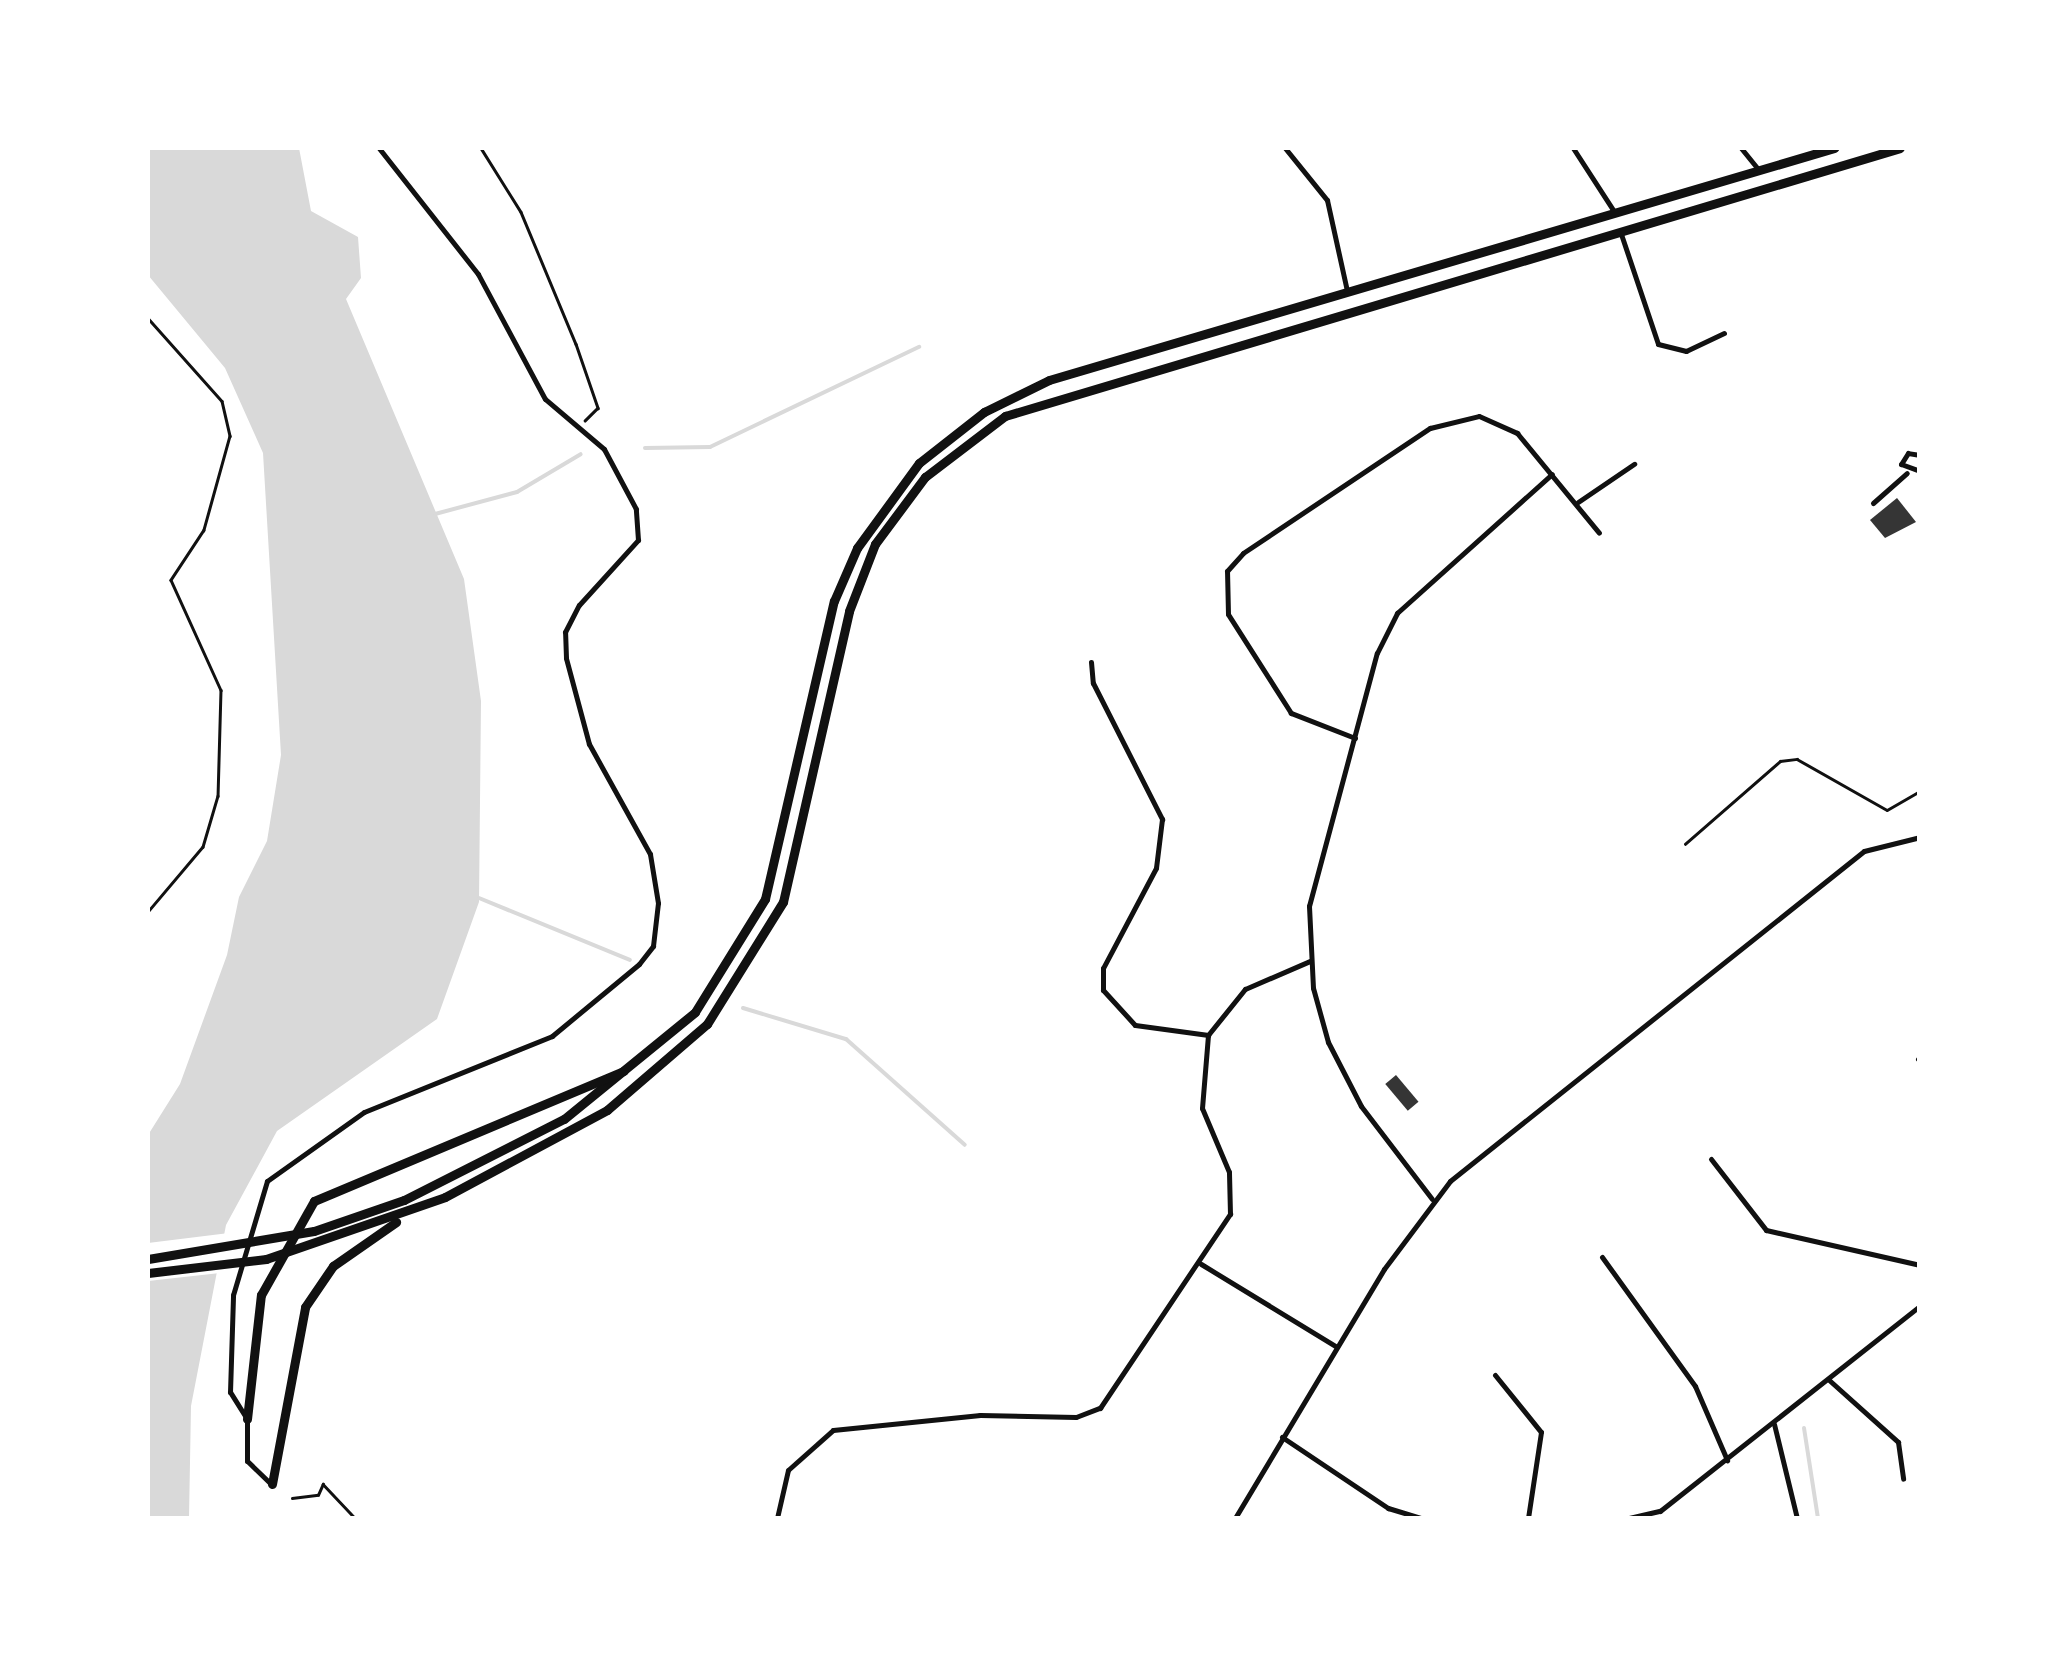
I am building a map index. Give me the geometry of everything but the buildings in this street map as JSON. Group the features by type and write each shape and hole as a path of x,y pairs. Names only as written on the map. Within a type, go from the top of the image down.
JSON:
{"highway":[{"path":"148,1259 336,1226 500,1155 644,1060 718,983 765,899 834,601 871,523 919,463 984,412 1049,380 1834,148"},
{"path":"148,1273 266,1259 343,1238 415,1210 607,1110 707,1024 741,981 796,861 860,576 925,477 1032,402 1900,148"},
{"path":"1615,212 1620,230"},
{"path":"1346,291 1351,310"},
{"path":"247,1418 261,1295 314,1201 522,1121 644,1060"},
{"path":"272,1484 305,1306 334,1266 415,1210"}],"street":[{"path":"272,1484 247,1462 247,1418 230,1392 233,1295 267,1181 364,1112 552,1036 653,946 650,854 589,744 565,632 638,540 636,510 622,473 546,399 450,232 379,148"},
{"path":"1285,148 1327,200 1346,291"},
{"path":"1573,148 1615,212"},
{"path":"1741,148 1759,170"},
{"path":"1620,230 1658,344 1686,351 1724,334"},
{"path":"1355,738 1291,713 1228,614 1227,572 1456,418 1501,423 1578,502 1599,533"},
{"path":"1907,473 1902,457 1920,456"},
{"path":"1578,502 1634,464"},
{"path":"1873,503 1907,473 1920,471"},
{"path":"1432,1199 1362,1106 1328,1042 1310,961 1309,906 1355,738 1397,614 1552,474"},
{"path":"1091,662 1162,820 1156,868 1104,968 1103,990 1135,1025 1208,1035"},
{"path":"1235,1518 1432,1199 1864,852 1920,837"},
{"path":"777,1518 788,1470 833,1430 980,1415 1076,1418 1100,1408 1201,1264 1233,1196 1202,1108 1208,1035 1245,989 1310,961"},
{"path":"1711,1159 1766,1230 1920,1265"},
{"path":"1602,1257 1695,1386 1727,1460"},
{"path":"1201,1264 1337,1348"},
{"path":"1629,1518 1660,1511 1920,1306"},
{"path":"1494,1375 1541,1432 1528,1518"},
{"path":"1829,1380 1898,1442 1904,1478"},
{"path":"1774,1424 1797,1518"},
{"path":"1282,1437 1388,1508 1421,1518"}],"path":[{"path":"481,148 521,212 598,408 577,428"},
{"path":"148,318 218,395 230,436 204,530 171,580 220,690 218,796 204,847 148,912"},
{"path":"1685,844 1780,761 1797,759 1886,810 1920,791"},
{"path":"292,1498 318,1495 323,1484 354,1518"}],"shaded area":[{"path":"148,148 299,148 311,211 358,237 361,278 346,299 464,579 481,701 479,902 437,1019 277,1131 226,1225 191,1406 189,1518 148,1518 148,1135 180,1084 227,955 239,897 267,841 281,755 263,453 225,368 148,275"}],"pier":[{"path":"229,1233 220,1273 148,1281 148,1243"}],"waterway":[{"path":"645,448 710,447 919,347"},
{"path":"435,514 517,492 581,454"},
{"path":"479,898 630,960"},
{"path":"743,1008 846,1039 965,1145"},
{"path":"1804,1428 1818,1518"}]}
